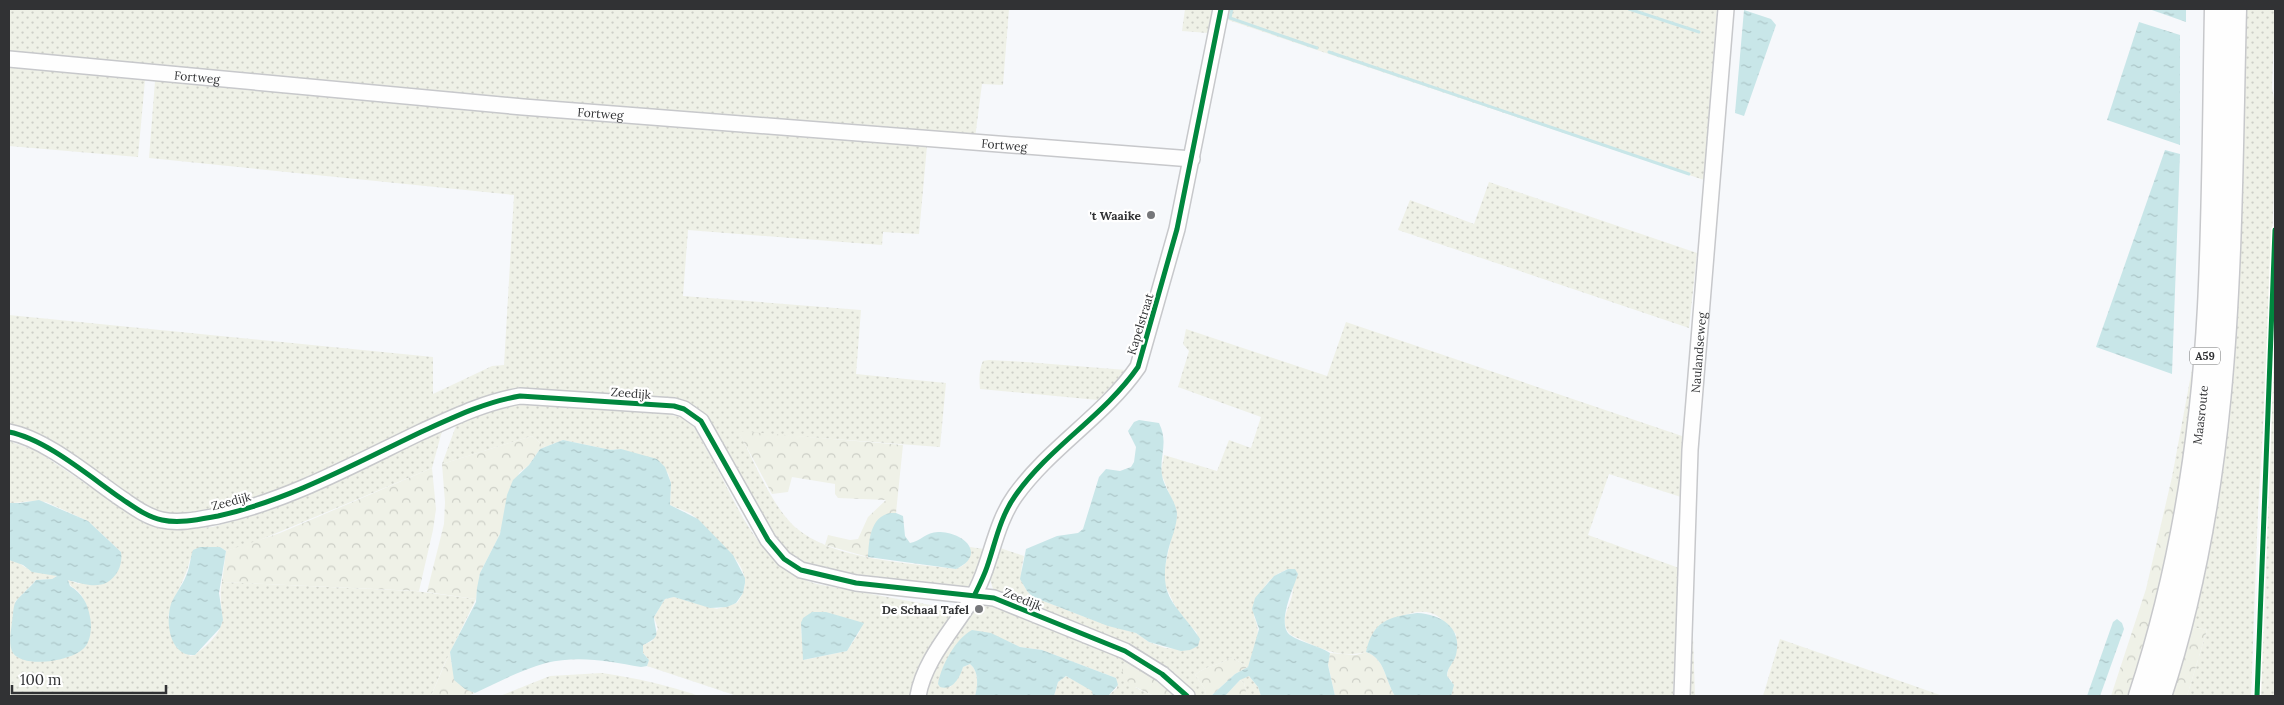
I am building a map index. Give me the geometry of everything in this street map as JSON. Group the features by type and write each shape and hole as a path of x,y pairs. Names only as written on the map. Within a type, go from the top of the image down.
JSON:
{"highway":[{"name":"Maasroute","path":"2140,696 2173,572 2190,482 2199,420 2209,306 2216,9"},
{"name":"Maasroute","path":"2160,696 2183,616 2197,551 2218,422 2227,307 2235,9"}],"street":[{"name":"Kapelstraat","path":"918,696 924,677 936,653 974,594 987,569 1007,511 1015,496 1039,469 1125,386 1138,367 1171,256 1221,9"},
{"name":"Naulandseweg","path":"1682,696 1690,450 1726,9"},
{"name":"Fortweg","path":"9,59 523,107 1192,159"},
{"name":"Zeedijk","path":"9,432 22,435 42,445 150,517 175,521 206,518 240,511 285,495 496,400 520,396 674,406 684,409 701,421 768,540 784,559 801,570 856,583 974,594 994,598 1124,652 1162,674 1187,696"}],"green space":[{"path":"9,9 1009,9 1003,85 982,84 975,138 605,107 9,53"},
{"path":"1185,9 1213,9 1208,33 1182,31"},
{"path":"1227,9 1717,9 1704,180 1225,19"},
{"path":"2245,9 2275,9 2272,88 2275,104 2275,163 2251,696 2187,696 2207,630 2188,626 2208,539 2229,422 2232,392 2241,248"},
{"path":"9,66 145,80 138,157 9,146"},
{"path":"155,81 927,146 919,234 883,232 882,245 688,230 683,296 861,310 856,374 946,383 940,447 739,432 778,507 795,527 811,538 829,547 872,558 956,569 967,561 970,547 984,549 972,585 968,590 823,573 785,557 702,418 606,397 525,388 512,389 285,489 251,502 165,519 9,430 9,315 433,357 433,394 492,366 504,365 514,195 149,158"},
{"path":"1489,182 1697,253 1689,328 1398,230 1410,200 1474,224"},
{"path":"2275,295 2275,696 2259,696"},
{"path":"1346,322 1682,436 1681,497 1609,474 1588,535 1679,568 1673,696 1451,696 1452,681 1447,676 1449,666 1456,653 1456,634 1439,617 1423,612 1397,618 1375,630 1366,652 1346,654 1327,651 1291,635 1287,629 1285,618 1293,589 1288,569 1273,577 1261,594 1254,617 1258,630 1257,642 1248,667 1231,657 1199,672 1195,675 1205,689 1206,696 1197,696 1156,663 994,592 989,576 997,547 1024,556 1022,567 1023,583 1033,597 1096,621 1136,633 1149,642 1165,648 1190,650 1197,633 1178,612 1164,583 1164,571 1177,513 1161,473 1164,455 1217,471 1229,440 1251,448 1261,417 1178,387 1189,351 1183,344 1186,329 1327,376"},
{"path":"2198,337 2196,368 2180,482 2172,477"},
{"path":"983,361 1126,370 1098,400 980,389 982,364"},
{"path":"522,402 668,414 688,420 693,425 719,471 739,511 763,548 778,563 796,575 817,584 952,609 949,618 928,651 913,696 737,696 647,666 649,660 643,653 643,645 652,641 658,629 654,617 665,599 674,597 717,609 737,603 743,593 745,583 740,565 694,516 670,505 671,483 668,473 621,449 611,450 563,440 545,447 532,436 442,464 457,423 491,408","holes":["803,618 860,631 847,651 804,660 801,629"]},
{"path":"442,431 432,468 253,543 226,551 220,547 190,559 186,574 168,617 190,656 195,655 204,648 220,629 222,624 222,582 415,591 476,599 431,696 9,696 9,560 16,561 34,572 57,576 52,579 36,580 15,602 90,634 89,617 85,601 68,580 79,584 121,552 88,521 46,502 9,503 9,441 37,451 144,523 174,530 212,527 230,522 275,505"},
{"path":"738,431 903,445 896,513 890,513 870,539 868,557 825,545 828,535 850,540 858,539 868,517 886,500 838,498 835,494 835,484 792,477 788,492 772,494"},
{"path":"532,436 545,447 540,449 529,465 519,473 500,534 480,573 476,599 427,592 444,524 445,502 442,464"},
{"path":"432,468 436,509 419,591 222,582 226,551 280,533"},
{"path":"2172,477 2180,482 2154,610 2130,696 2111,696 2146,589"},
{"path":"990,603 1127,659 1136,688 1154,696 1108,696 1117,688 1116,678 1042,650 1020,647 1007,641 950,655 938,684 950,687 956,681 963,667 970,664 976,675 975,696 926,696 930,677 936,664 970,610 980,604"},
{"path":"1692,608 1695,696 1686,696"},
{"path":"2188,626 2207,630 2187,696 2168,696"},
{"path":"1780,639 1943,696 1763,696"},
{"path":"450,652 452,665 459,682 475,693 467,696 431,696"},
{"path":"1366,652 1381,664 1395,696 1335,696 1328,664 1330,653 1356,655"},
{"path":"1231,657 1248,667 1235,674 1211,696 1206,696 1205,689 1195,675"},
{"path":"1127,659 1153,675 1178,696 1154,696 1129,684 1122,669"},
{"path":"602,673 651,682 699,696 500,696 550,676"},
{"path":"1066,676 1093,691 1093,696 1054,696 1058,682"},
{"path":"1245,676 1249,676 1258,687 1261,696 1247,696 1244,683 1240,680"},
{"path":"1240,680 1244,683 1247,696 1225,696"}],"water":[{"path":"2149,9 2186,9 2186,22"},
{"path":"1744,10 1771,19 1776,25 1744,116 1735,113"},
{"path":"2139,22 2180,35 2180,145 2107,120"},
{"path":"2165,150 2180,154 2172,374 2096,347"},
{"path":"1139,420 1159,423 1162,430 1164,443 1162,475 1175,504 1177,514 1165,567 1165,580 1171,600 1200,639 1198,646 1190,650 1181,651 1149,642 1136,633 1108,626 1033,597 1020,579 1026,549 1057,536 1078,533 1083,529 1099,477 1106,469 1120,471 1131,467 1134,462 1136,447 1128,431 1134,422"},
{"path":"563,440 611,450 621,449 657,459 665,467 671,483 670,505 698,519 733,555 745,578 743,593 736,603 727,607 710,608 674,597 665,599 654,617 656,637 643,645 643,653 649,660 647,666 641,667 594,660 570,659 546,663 528,669 475,693 465,689 454,680 450,652 476,602 480,573 500,534 507,495 513,480 529,465 540,449"},
{"path":"39,500 88,521 121,552 121,564 113,578 102,584 89,585 68,580 70,586 78,592 86,603 91,624 89,641 79,652 71,656 38,662 19,658 11,650 10,638 14,607 15,603 36,580 52,579 57,576 32,572 23,565 9,560 9,503"},
{"path":"890,513 903,516 905,536 910,543 934,532 948,533 964,540 969,545 970,557 956,569 868,557 870,537 875,524 883,515"},
{"path":"200,547 220,547 226,551 219,593 223,620 220,628 195,655 180,651 175,645 169,629 169,612 174,597 187,573 193,550"},
{"path":"1288,569 1295,569 1298,574 1285,614 1286,630 1294,638 1330,653 1328,665 1335,696 1261,696 1258,687 1249,676 1240,680 1225,696 1211,696 1235,674 1248,667 1259,629 1252,609 1255,598 1274,576"},
{"path":"812,612 826,612 864,623 847,651 803,660 801,623 803,618"},
{"path":"1417,613 1434,616 1442,620 1453,630 1456,637 1456,655 1447,676 1454,685 1451,696 1395,696 1381,664 1366,652 1373,633 1383,622 1398,616"},
{"path":"2117,619 2122,623 2124,629 2100,696 2087,696 2113,622"},
{"path":"972,630 991,633 1020,647 1042,650 1116,678 1118,685 1108,696 1093,696 1092,691 1066,676 1058,682 1054,696 975,696 976,675 970,664 963,667 958,679 952,685 945,688 940,687 938,684 940,677 950,653 960,639"}],"waterway":[{"path":"1232,9 1230,18 1317,48"},
{"path":"1629,9 1699,32"},
{"path":"1329,52 1689,174"}],"cycle path":[{"path":"975,594 986,570 1002,522 1015,496 1044,462 1109,401 1138,367 1177,229 1221,9"},
{"path":"2257,696 2275,230"},
{"path":"9,432 38,442 53,450 146,514 156,519 183,521 198,520 245,509 297,491 421,432 482,406 507,399 520,396 674,406 684,409 701,421 768,540 784,559 801,570 856,583 994,598 1125,651 1162,674 1187,696"}],"place":[{"name":"'t Waaike","path":"1151,215"},
{"name":"De Schaal Tafel","path":"979,609"}]}
